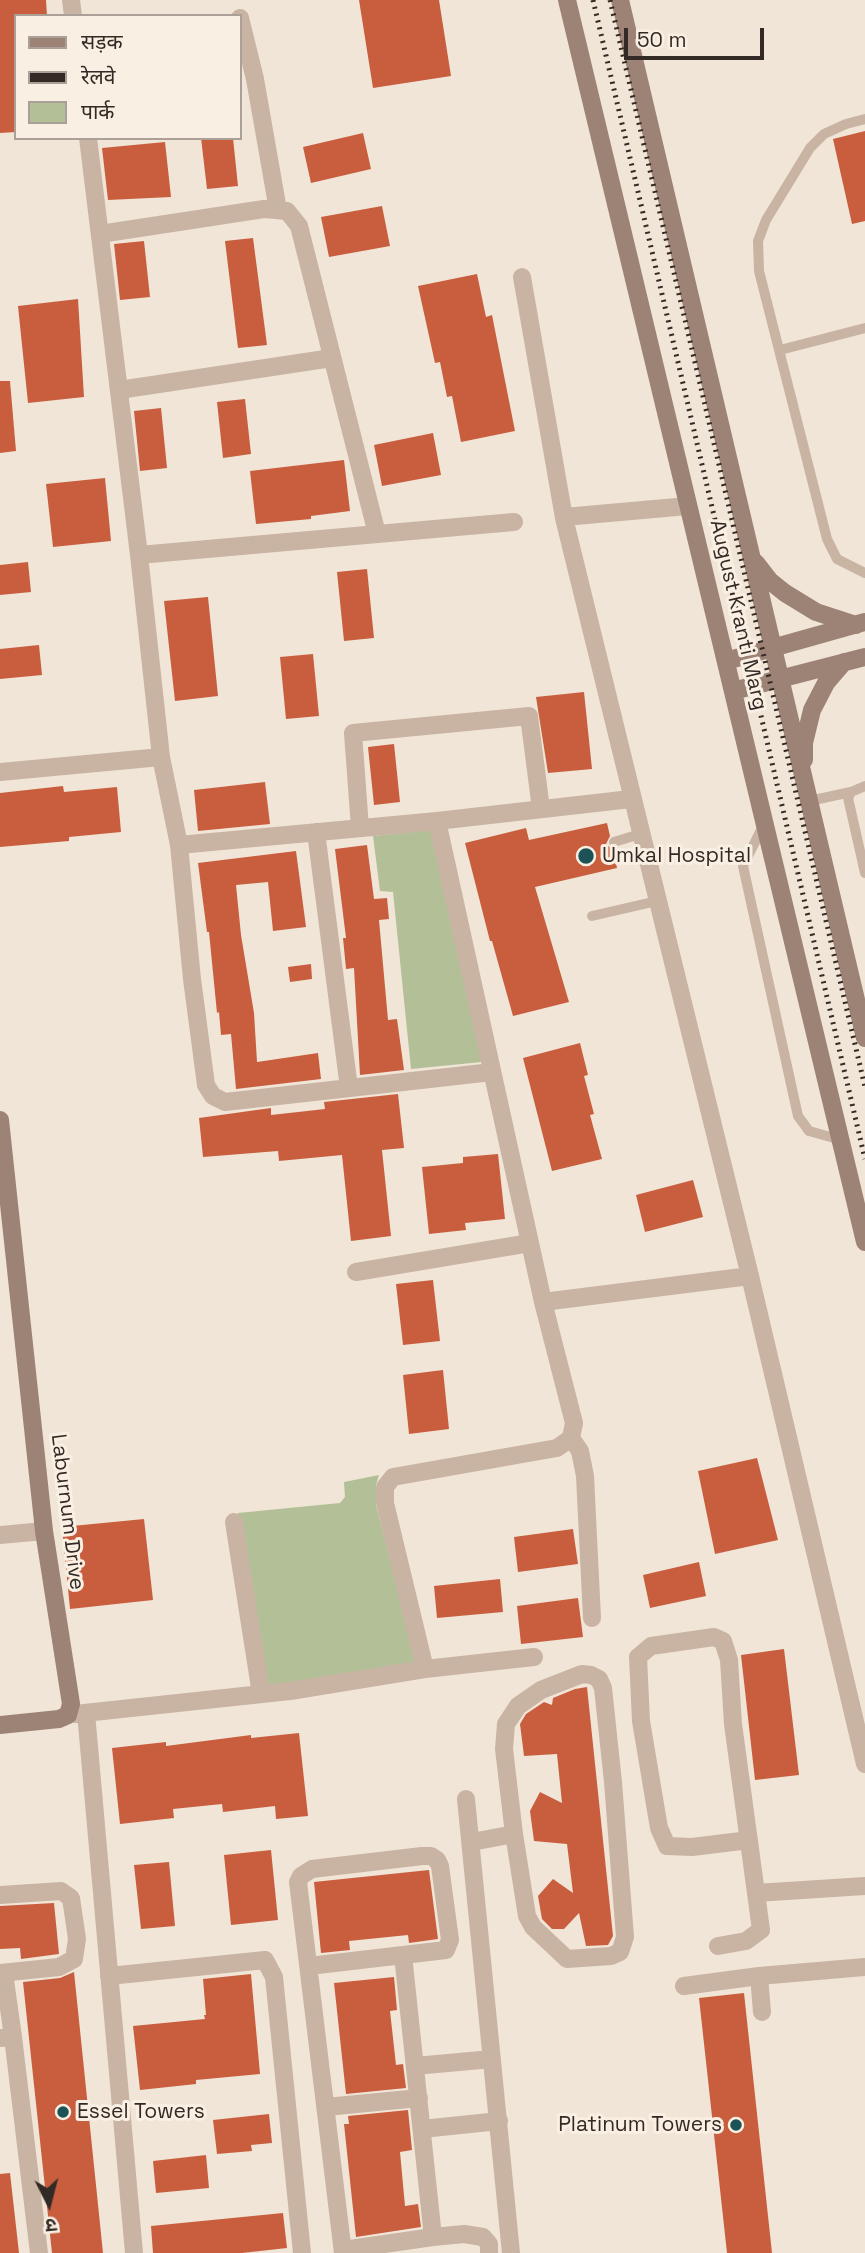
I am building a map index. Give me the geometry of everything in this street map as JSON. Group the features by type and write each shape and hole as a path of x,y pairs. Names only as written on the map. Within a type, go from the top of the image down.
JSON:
{"main road":[{"name":"August Kranti Marg","path":"567,0 865,1242"},
{"name":"August Kranti Marg","path":"620,0 865,1038"},
{"path":"752,558 770,581 816,612 860,624"},
{"path":"726,661 860,624"},
{"path":"733,691 865,657"},
{"path":"804,778 804,743 813,710 826,683 844,662"},
{"name":"Laburnum Drive","path":"0,1120 44,1531 71,1704 77,1714"},
{"path":"0,1725 59,1720 77,1714"}],"street":[{"path":"242,25 256,79 278,210"},
{"path":"88,140 161,757 179,845 206,1085 213,1096 225,1102 492,1072"},
{"path":"100,234 264,209 287,211 299,226 377,534"},
{"path":"522,277 564,517 750,1276 865,1763"},
{"path":"119,390 332,358"},
{"path":"564,517 688,506"},
{"path":"139,555 514,522"},
{"path":"360,828 353,733 529,716 541,809"},
{"path":"0,772 161,757"},
{"path":"179,845 437,821 632,799"},
{"path":"425,1669 384,1503 385,1487 393,1477 557,1448 571,1438 574,1423 543,1302 437,821"},
{"path":"316,832 349,1088"},
{"path":"356,1272 530,1243"},
{"path":"543,1302 750,1276"},
{"path":"571,1438 580,1451 586,1476 592,1618"},
{"path":"234,1522 261,1694"},
{"path":"0,1535 44,1531"},
{"path":"718,1947 746,1941 761,1930 749,1840 733,1724 729,1660 723,1641 714,1637 651,1646 638,1657 642,1721 659,1828 667,1846 692,1847 749,1840"},
{"path":"134,2253 109,1976 77,1714 261,1694 425,1669 534,1657"},
{"path":"582,1674 599,1679 603,1688 613,1782 625,1937 620,1952 611,1956 567,1959 533,1927 527,1916 514,1834 504,1749 506,1724 518,1706 541,1690 582,1674"},
{"path":"466,1799 511,2253"},
{"path":"472,1842 514,1834"},
{"path":"309,1965 442,1952 449,1946 440,1866 431,1856 312,1869 306,1872 299,1882 343,2251 464,2234 483,2237 489,2244 489,2253"},
{"path":"756,1893 865,1886"},
{"path":"0,1895 61,1891 71,1898 77,1939 74,1959 59,1967 2,1973 7,2038 40,2253"},
{"path":"403,1955 433,2237"},
{"path":"109,1976 265,1961 274,1977 302,2253"},
{"path":"684,1986 759,1976 864,1972"},
{"path":"759,1976 762,2012"},
{"path":"415,2066 492,2059"},
{"path":"326,2107 419,2098"},
{"path":"422,2129 499,2121"}],"lane":[{"path":"865,119 824,134 810,148 766,220 758,242 759,271 827,539 837,559 865,573"},
{"path":"780,350 865,328"},
{"path":"809,801 851,792 865,786"},
{"path":"851,792 848,798 849,809 865,873"},
{"path":"764,824 743,866 798,1116 809,1131 841,1140"},
{"path":"614,842 640,834"},
{"path":"592,916 657,901"}],"green space":[{"path":"431,830 482,1062 411,1069 393,892 380,891 373,836"},
{"path":"379,1475 376,1505 417,1664 266,1687 238,1513 340,1503 345,1497 344,1482"}],"building":[{"path":"0,0 46,0 47,14 14,14 14,132 0,133"},
{"path":"359,0 439,0 451,76 373,88"},
{"path":"865,131 865,221 852,224 833,139"},
{"path":"363,133 371,169 311,183 303,147"},
{"path":"201,140 233,140 238,186 207,189"},
{"path":"165,142 171,197 108,200 102,148"},
{"path":"382,206 390,246 329,257 321,217"},
{"path":"253,238 267,345 238,348 225,241"},
{"path":"144,241 150,297 120,300 114,244"},
{"path":"477,274 486,317 492,315 515,431 461,442 452,396 447,397 440,362 435,363 418,286"},
{"path":"78,299 84,397 28,403 18,306"},
{"path":"0,381 10,381 16,451 0,453"},
{"path":"245,399 251,454 223,458 217,402"},
{"path":"161,408 167,468 140,471 134,411"},
{"path":"433,433 441,475 382,486 374,445"},
{"path":"344,460 350,511 311,516 311,519 256,524 250,471"},
{"path":"105,478 111,541 53,547 46,484"},
{"path":"28,562 31,592 0,595 0,565"},
{"path":"367,569 374,638 344,641 337,572"},
{"path":"208,597 218,696 175,701 164,601"},
{"path":"39,645 42,675 0,679 0,649"},
{"path":"313,654 319,716 286,719 280,657"},
{"path":"584,692 592,769 548,773 536,697"},
{"path":"394,744 400,802 374,805 368,747"},
{"path":"265,782 270,824 198,831 194,790"},
{"path":"63,786 64,792 117,787 121,832 69,837 69,841 0,847 0,793"},
{"path":"607,823 610,836 606,844 613,850 617,868 535,887 569,1002 513,1016 490,941 465,843 526,828 529,840"},
{"path":"367,845 374,899 387,898 389,919 379,920 388,1020 397,1019 404,1070 360,1075 354,968 346,969 343,938 346,938 335,849"},
{"path":"296,851 306,927 273,931 268,882 236,885 241,935 254,1013 257,1062 318,1053 321,1079 236,1089 231,1034 221,1035 219,1012 217,1013 209,932 198,863"},
{"path":"311,964 312,979 290,982 288,967"},
{"path":"580,1043 588,1075 584,1076 594,1114 590,1115 602,1159 552,1171 523,1058"},
{"path":"398,1094 404,1148 382,1150 391,1236 351,1241 342,1155 279,1161 278,1151 203,1157 199,1118 271,1108 271,1115 325,1109 324,1102"},
{"path":"498,1154 505,1219 465,1223 466,1230 429,1234 422,1167 463,1163 463,1157"},
{"path":"693,1180 703,1217 645,1232 636,1195"},
{"path":"433,1280 440,1341 403,1345 396,1284"},
{"path":"443,1370 449,1429 409,1434 403,1375"},
{"path":"757,1458 778,1540 715,1554 698,1471"},
{"path":"144,1519 153,1600 70,1609 62,1527"},
{"path":"573,1529 578,1564 518,1572 514,1537"},
{"path":"699,1562 706,1596 650,1608 643,1575"},
{"path":"500,1579 503,1612 437,1618 434,1586"},
{"path":"578,1598 583,1637 521,1644 517,1606"},
{"path":"784,1649 799,1775 755,1780 741,1655"},
{"path":"587,1687 613,1936 608,1945 586,1946 579,1913 564,1929 552,1929 542,1919 538,1896 553,1879 573,1893 567,1844 534,1841 530,1811 540,1792 562,1803 557,1754 524,1756 520,1724 526,1714 544,1702 552,1705 553,1698"},
{"path":"299,1733 308,1816 276,1819 275,1806 223,1812 222,1804 173,1809 174,1818 120,1824 112,1748 166,1742 166,1746 251,1735 251,1738"},
{"path":"271,1850 278,1920 231,1925 224,1855"},
{"path":"169,1862 175,1926 141,1929 134,1865"},
{"path":"429,1870 438,1939 409,1943 408,1935 349,1941 350,1950 321,1953 314,1882"},
{"path":"54,1903 59,1954 21,1959 20,1948 0,1949 0,1906"},
{"name":"Essel Towers","path":"74,1972 103,2253 52,2253 23,1982 60,1978"},
{"path":"251,1974 260,2074 196,2080 196,2084 140,2090 133,2026 205,2019 203,1979"},
{"path":"394,1977 397,2010 390,2011 396,2065 403,2064 406,2088 346,2094 334,1983"},
{"name":"Platinum Towers","path":"744,1993 772,2253 727,2253 699,1998"},
{"path":"408,2110 412,2150 400,2152 405,2206 418,2204 421,2227 356,2237 344,2124 349,2124 348,2116"},
{"path":"269,2114 272,2143 251,2145 252,2151 217,2154 213,2120"},
{"path":"206,2155 209,2188 156,2193 153,2161"},
{"path":"10,2173 19,2253 0,2253 0,2174"},
{"path":"283,2213 287,2248 242,2253 153,2253 151,2226"}],"railway":[{"path":"593,0 865,1159"},
{"path":"610,0 865,1087"}],"place":[{"name":"Umkal Hospital","path":"586,856"},
{"name":"Essel Towers","path":"63,2112"},
{"name":"Platinum Towers","path":"736,2125"}]}
